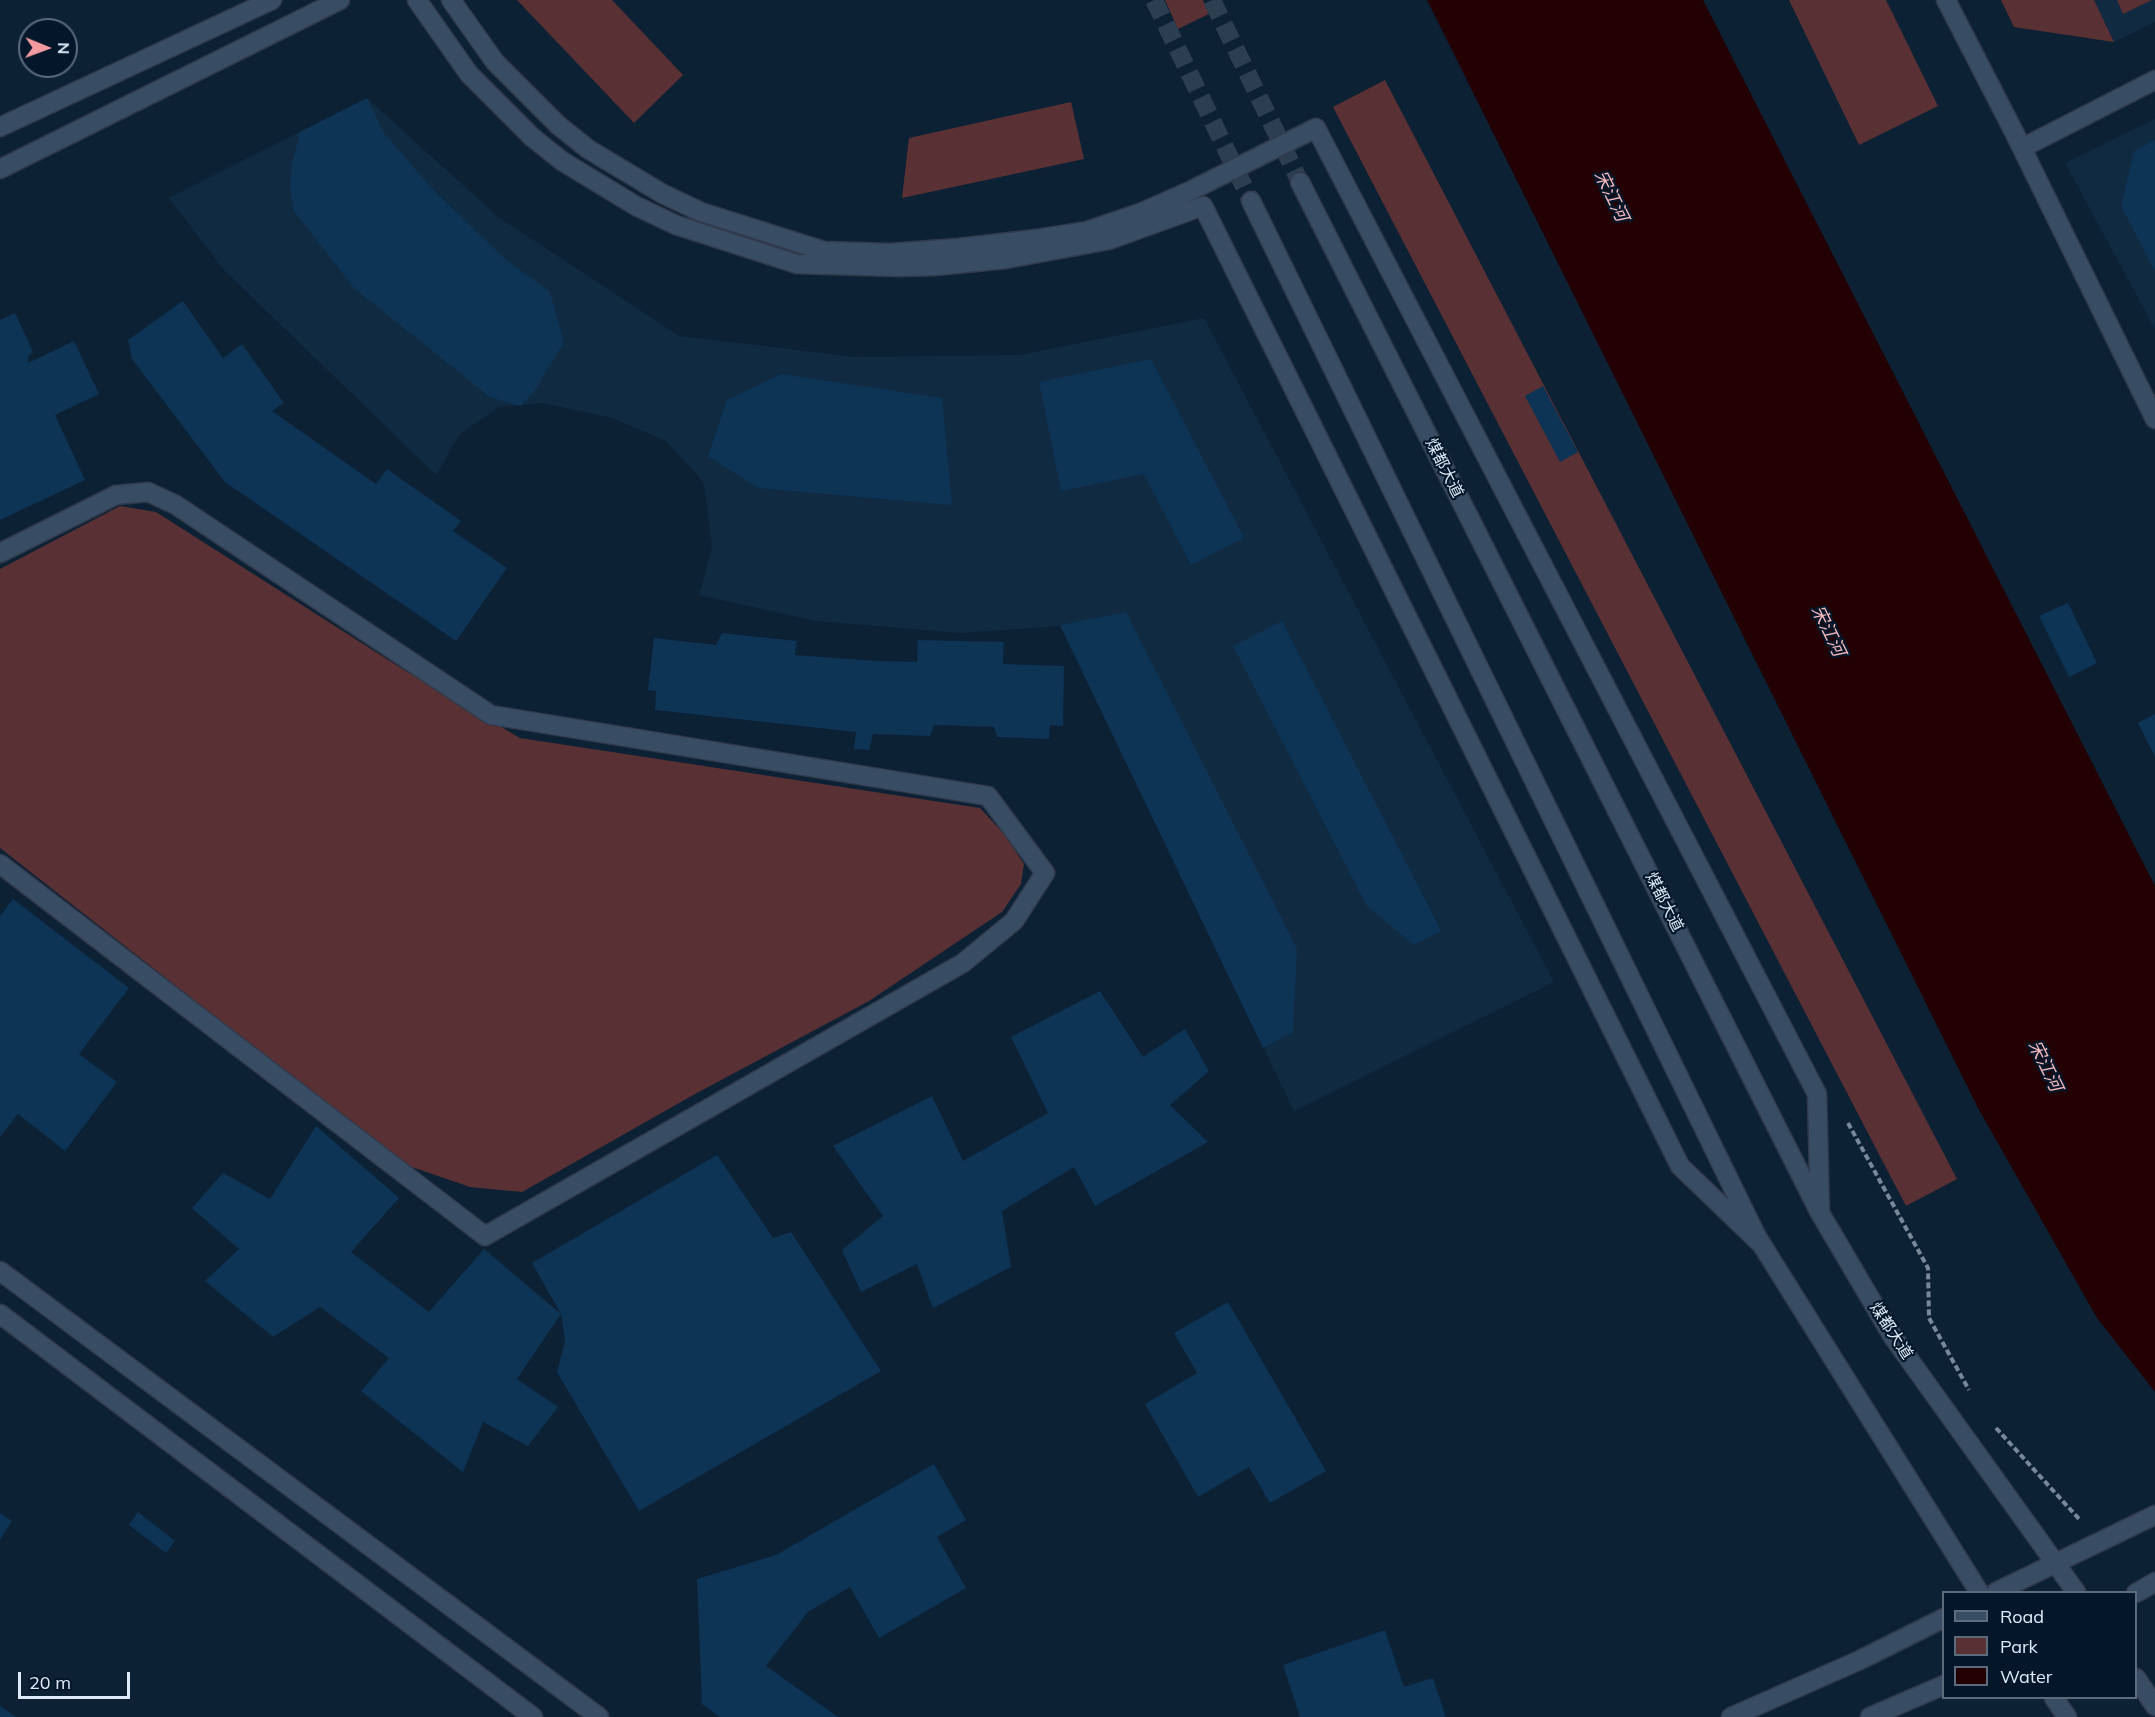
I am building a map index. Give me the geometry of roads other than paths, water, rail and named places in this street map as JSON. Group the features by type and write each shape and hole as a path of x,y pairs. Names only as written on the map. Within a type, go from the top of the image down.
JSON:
{"street":[{"path":"0,127 272,0"},
{"path":"0,169 340,0"},
{"path":"417,0 469,74 532,137 562,161 636,206 676,225 797,264 897,267 936,266 1006,259 1109,240 1203,206 1680,1166 1760,1243"},
{"path":"451,0 495,62 558,125 588,149 663,194 701,212 824,251 890,253 958,248 1087,231 1140,213 1192,190 1316,128 1817,1094 1820,1213"},
{"path":"1946,0 2022,148 2155,419"},
{"path":"2022,148 2155,80"},
{"name":"煤都大道","path":"1300,182 1820,1213 1893,1337 2075,1591"},
{"path":"1251,201 1760,1243 1978,1591"},
{"path":"0,553 116,495 148,492 176,505 491,715 988,796 1045,873 1014,921 963,963 485,1236 0,864"},
{"path":"0,1271 599,1717"},
{"path":"0,1314 533,1717"},
{"path":"2000,1591 2155,1515"},
{"path":"2137,1592 2155,1583"},
{"path":"1731,1717 1860,1660 1942,1619"},
{"path":"2137,1680 2155,1707"},
{"path":"1870,1717 1942,1686"},
{"path":"2055,1699 2067,1717"}],"water":[{"name":"宋江河","path":"1427,0 1703,0 2155,886 2155,1392 2097,1318 1978,1108"}],"tunnel":[{"path":"1154,0 1251,201"},
{"path":"1212,0 1300,182"}]}
